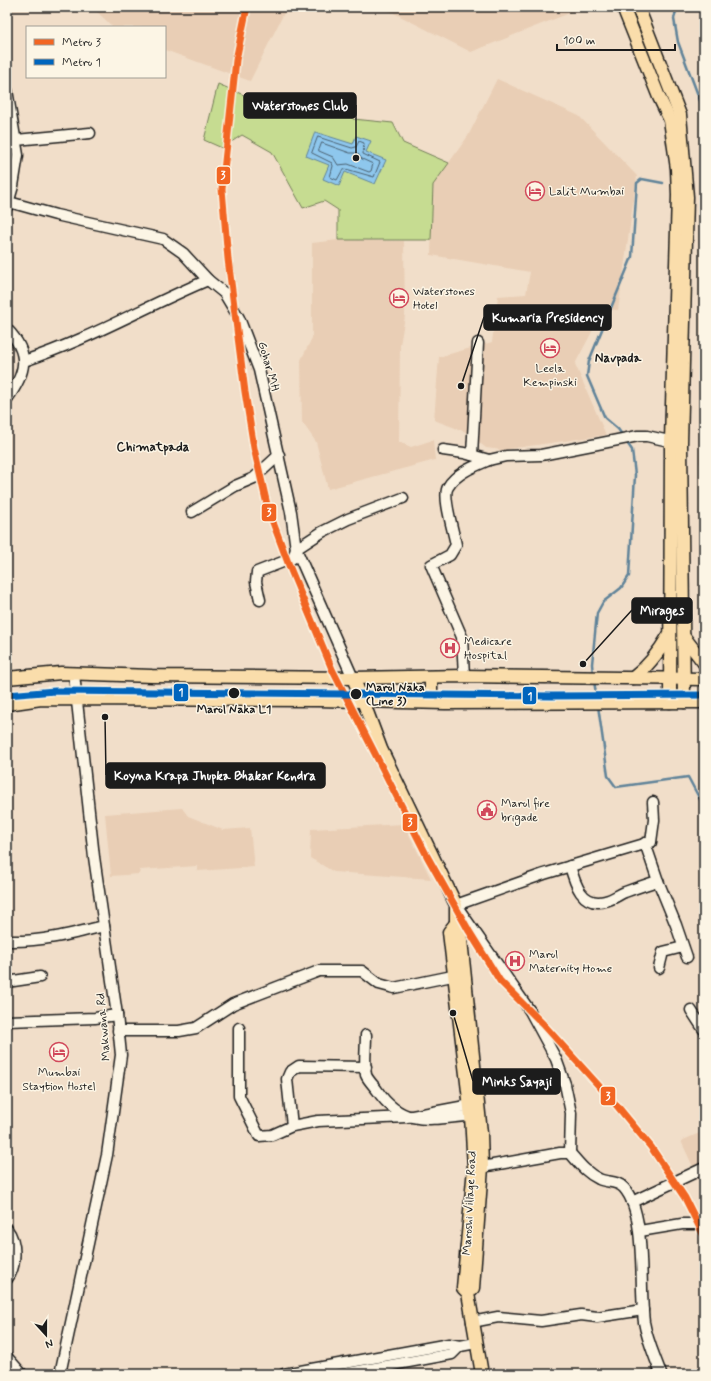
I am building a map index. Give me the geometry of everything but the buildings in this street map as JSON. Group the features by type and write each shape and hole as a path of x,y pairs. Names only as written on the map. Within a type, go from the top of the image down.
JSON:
{"main road":[{"path":"623,7 659,97 670,120 677,169 676,442 684,636 684,702"},
{"path":"638,7 680,115 687,197 676,442 670,634 670,702"},
{"path":"633,678 650,664 670,634"},
{"path":"684,636 704,663"},
{"path":"7,678 36,675 74,674 352,678 431,678 464,676 704,679"},
{"name":"Maroshi Village Road","path":"352,678 363,701 381,749 456,905 456,923 460,930 459,975 482,1167 473,1288 468,1293"},
{"path":"431,678 431,702"},
{"path":"7,704 41,699 431,702 704,702"},
{"name":"Maroshi Village Road","path":"474,1110 474,1168 463,1288 468,1293 482,1374"}],"street":[{"path":"7,90 18,155 13,186 8,204"},
{"path":"16,140 90,133"},
{"name":"Gohar MH","path":"8,204 163,239 183,253 208,280 224,293 239,318 249,341 258,370 291,512 296,550 352,678"},
{"path":"24,361 90,336 140,310 208,280"},
{"path":"7,328 17,339 24,361 17,385 7,399"},
{"path":"472,455 478,343"},
{"path":"464,676 462,637 431,565 450,555 456,544 445,497 447,487 463,473 489,460 506,456 541,455 638,436 676,442"},
{"path":"443,450 472,455 489,460"},
{"path":"192,512 235,486 254,478 278,455"},
{"path":"260,600 256,582 257,572 293,558 296,550 322,532 348,519 403,498"},
{"name":"Makwana Rd","path":"60,1374 107,1155 121,1055 74,674"},
{"path":"653,802 654,820 651,842 544,874 456,905 530,1011 556,1059 565,1084 570,1113 570,1153 586,1172 600,1180 614,1182 623,1187 632,1202 640,1231 644,1310 649,1341 661,1374"},
{"path":"645,844 685,952 663,952 659,968"},
{"path":"570,866 580,892 586,899 596,902 605,901 658,881"},
{"path":"7,941 30,942 104,926"},
{"path":"118,1031 179,1031 196,1028 233,1004 319,971 362,971 379,984 394,988 459,975"},
{"path":"7,982 40,977"},
{"path":"691,1010 704,1030"},
{"path":"7,1021 95,1018 117,1015"},
{"path":"240,1028 239,1096 259,1136 272,1136 292,1126 318,1121 407,1117 474,1110"},
{"path":"366,1036 366,1076 383,1100 407,1117"},
{"path":"292,1126 287,1079 290,1072 299,1066 366,1067"},
{"path":"482,1167 560,1153 570,1153"},
{"path":"632,1202 704,1168"},
{"path":"640,1231 682,1224 704,1224"},
{"path":"7,1229 11,1234 14,1258 11,1273 7,1280"},
{"path":"472,1322 498,1317 541,1321 580,1315 597,1317 644,1310"},
{"path":"284,1374 449,1344 460,1346 476,1343"},
{"path":"343,1374 452,1354 460,1346"},
{"path":"7,1357 22,1374"}],"shaded area":[{"path":"92,7 287,7 250,81 166,50 166,26 112,26"},
{"path":"382,7 585,7 471,52"},
{"path":"497,79 579,116 637,176 618,310 604,309 575,364 606,435 502,450 486,448 466,432 434,420 439,357 492,342 498,296 526,294 530,272 431,255 433,185 468,136"},
{"path":"338,240 404,241 405,316 400,345 399,442 411,447 433,440 435,460 328,489 316,442 302,422 301,360 312,338 312,243"},
{"path":"704,293 704,466 699,463"},
{"path":"182,808 188,816 223,830 250,828 254,867 198,871 197,866 140,870 139,874 111,876 105,814"},
{"path":"404,824 431,879 334,872 310,858 311,829"},
{"path":"704,1131 704,1167 695,1171 681,1141"}],"green space":[{"path":"218,84 293,116 344,106 353,119 393,123 403,143 449,163 433,185 431,240 338,240 338,210 324,201 303,208 272,152 242,135 222,148 204,140"}],"water":[{"path":"315,132 353,144 356,136 371,141 366,152 386,160 375,184 345,172 339,186 323,179 329,165 306,156"}],"waterway":[{"path":"677,7 674,19 678,42 704,111"},
{"path":"623,436 618,429 605,418 587,376 589,361 632,257 637,183 642,179 663,183"},
{"path":"593,674 592,664 597,613 603,602 621,588 629,576 635,475 632,450 625,440"},
{"path":"594,681 597,700"},
{"path":"598,706 608,776 616,787 688,777 704,807"}],"metro line":[{"name":"3","path":"247,7 236,60 222,189 228,259 245,392 254,448 268,509 290,568 332,669 427,856 469,931 500,981 543,1024 618,1107 651,1147 685,1198 704,1236"},
{"name":"1","path":"7,695 55,691 552,696 704,695"}],"place":[{"name":"Waterstones Club","path":"356,158"},
{"name":"Lalit Mumbai","path":"535,191"},
{"name":"Waterstones Hotel","path":"399,298"},
{"name":"Leela Kempinski","path":"550,348"},
{"name":"Kumaria Presidency","path":"461,386"},
{"name":"Medicare Hospital","path":"450,648"},
{"name":"Mirages","path":"583,664"},
{"name":"Marol Naka L1","path":"234,693"},
{"name":"Marol Naka (Line 3)","path":"356,694"},
{"name":"Koyna Krapa Jhupka Bhakar Kendra","path":"105,717"},
{"name":"Marol fire brigade","path":"487,810"},
{"name":"Marol Maternity Home","path":"515,961"},
{"name":"Minks Sayaji","path":"453,1013"},
{"name":"Mumbai Staytion Hostel","path":"59,1052"}],"district":[{"name":"Navpada","path":"618,357"},
{"name":"Chimatpada","path":"153,446"}]}
